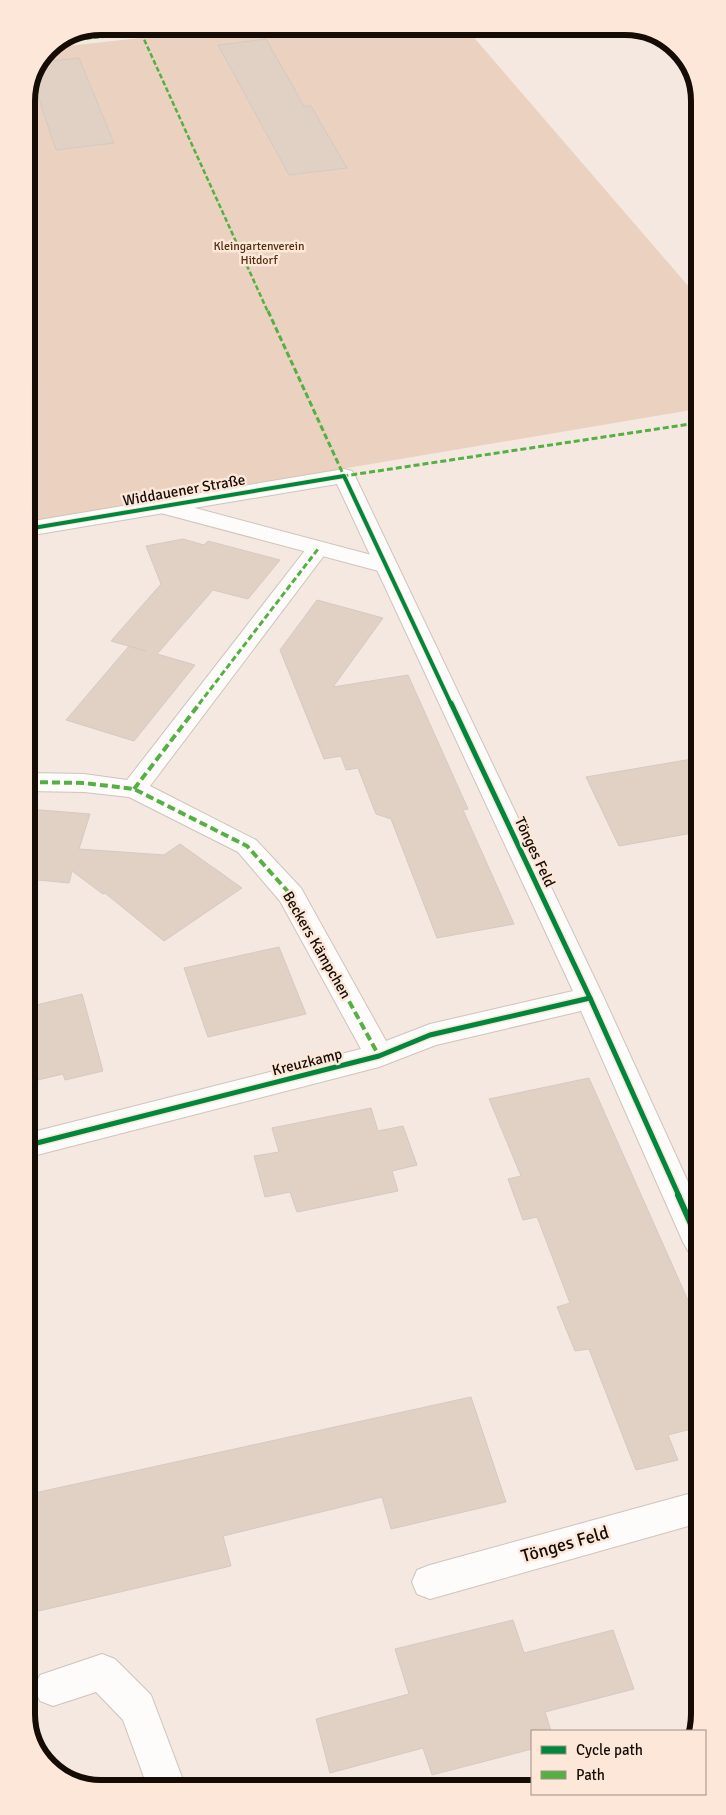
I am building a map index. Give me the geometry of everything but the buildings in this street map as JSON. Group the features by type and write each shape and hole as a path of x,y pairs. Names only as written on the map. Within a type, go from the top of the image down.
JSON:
{"street":[{"name":"Widdauener Straße","path":"35,528 344,476"},
{"name":"Tönges Feld","path":"344,476 590,998 691,1224"},
{"name":"Widdauener Straße","path":"165,507 386,566"},
{"path":"134,789 318,548"},
{"name":"Beckers Kämpchen","path":"35,782 84,783 134,789 247,846 291,895 379,1056"},
{"name":"Kreuzkamp","path":"35,1143 379,1056 430,1035 590,998"},
{"name":"Tönges Feld","path":"430,1582 691,1509"},
{"path":"53,1688 102,1672 138,1708 164,1780"}],"green space":[{"name":"Kleingartenverein Hitdorf","path":"168,35 472,35 691,289 691,410 35,521 35,96 42,72 57,51 64,46"}],"marked path":[{"path":"77,40 120,35"},
{"path":"142,35 344,476 691,424"},
{"path":"134,789 318,549"},
{"path":"35,782 84,783 134,789 247,846 291,895 379,1056"}],"cycle path":[{"path":"35,528 344,476 590,998 691,1224"},
{"path":"35,1143 379,1056 430,1035 590,998"}]}
